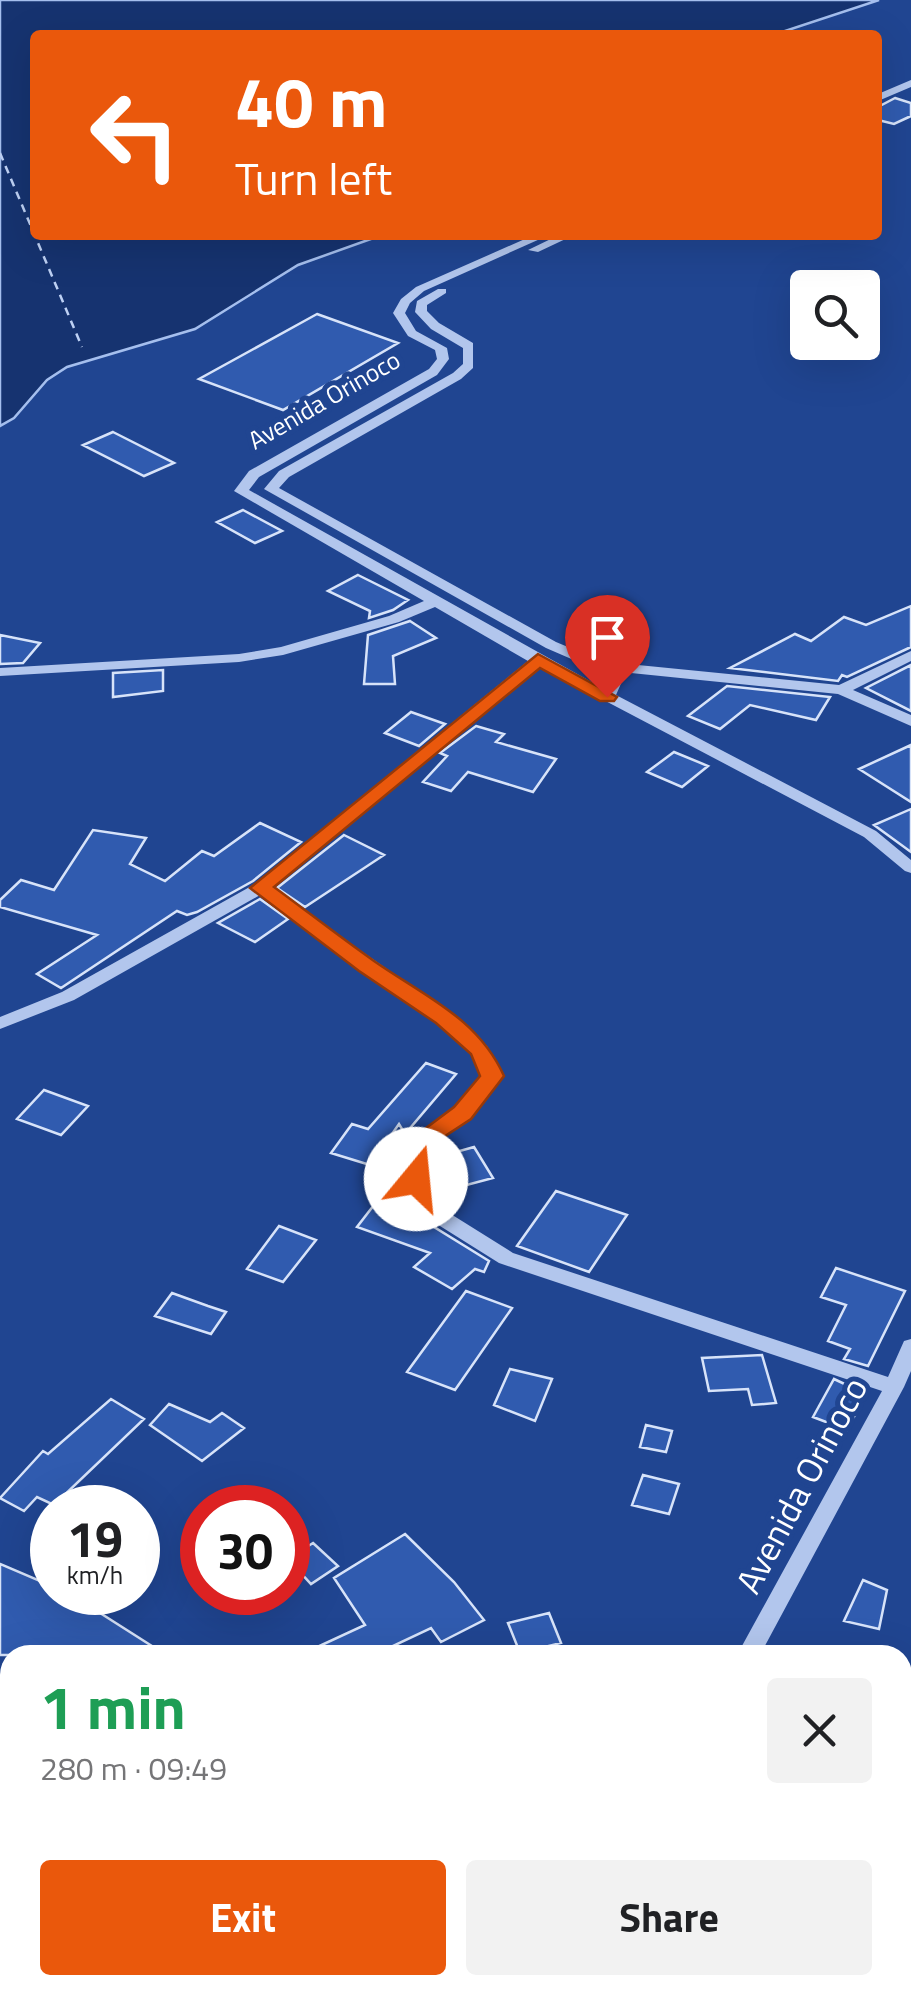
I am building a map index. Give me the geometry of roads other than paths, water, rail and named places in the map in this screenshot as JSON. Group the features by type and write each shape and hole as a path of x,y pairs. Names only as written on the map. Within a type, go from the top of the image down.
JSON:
{"street":[{"path":"882,86 911,73"},
{"path":"882,96 911,83"},
{"name":"Avenida Orinoco","path":"533,240 420,290 404,301 399,313 404,324 412,333 441,348 443,359 433,372 254,474 241,491 538,660 870,834 911,868"},
{"name":"Avenida Orinoco","path":"557,240 428,297 421,304 421,312 435,326 469,346 469,365 457,376 284,474 271,490 551,646 588,661 841,690 911,721"},
{"path":"0,672 220,659 283,651 394,619 436,601"},
{"path":"841,690 911,654"},
{"path":"0,1023 68,996 261,888 538,660"},
{"path":"607,697 628,668"},
{"path":"261,888 444,1018 481,1050 492,1076 462,1113 418,1143 416,1179 439,1216 506,1258 894,1387"},
{"name":"Avenida Orinoco","path":"753,1645 894,1387 911,1346"}],"water":[{"path":"0,0 879,0 788,30 30,30 30,240 368,240 298,265 195,329 67,367 47,380 14,418 0,426"}]}
